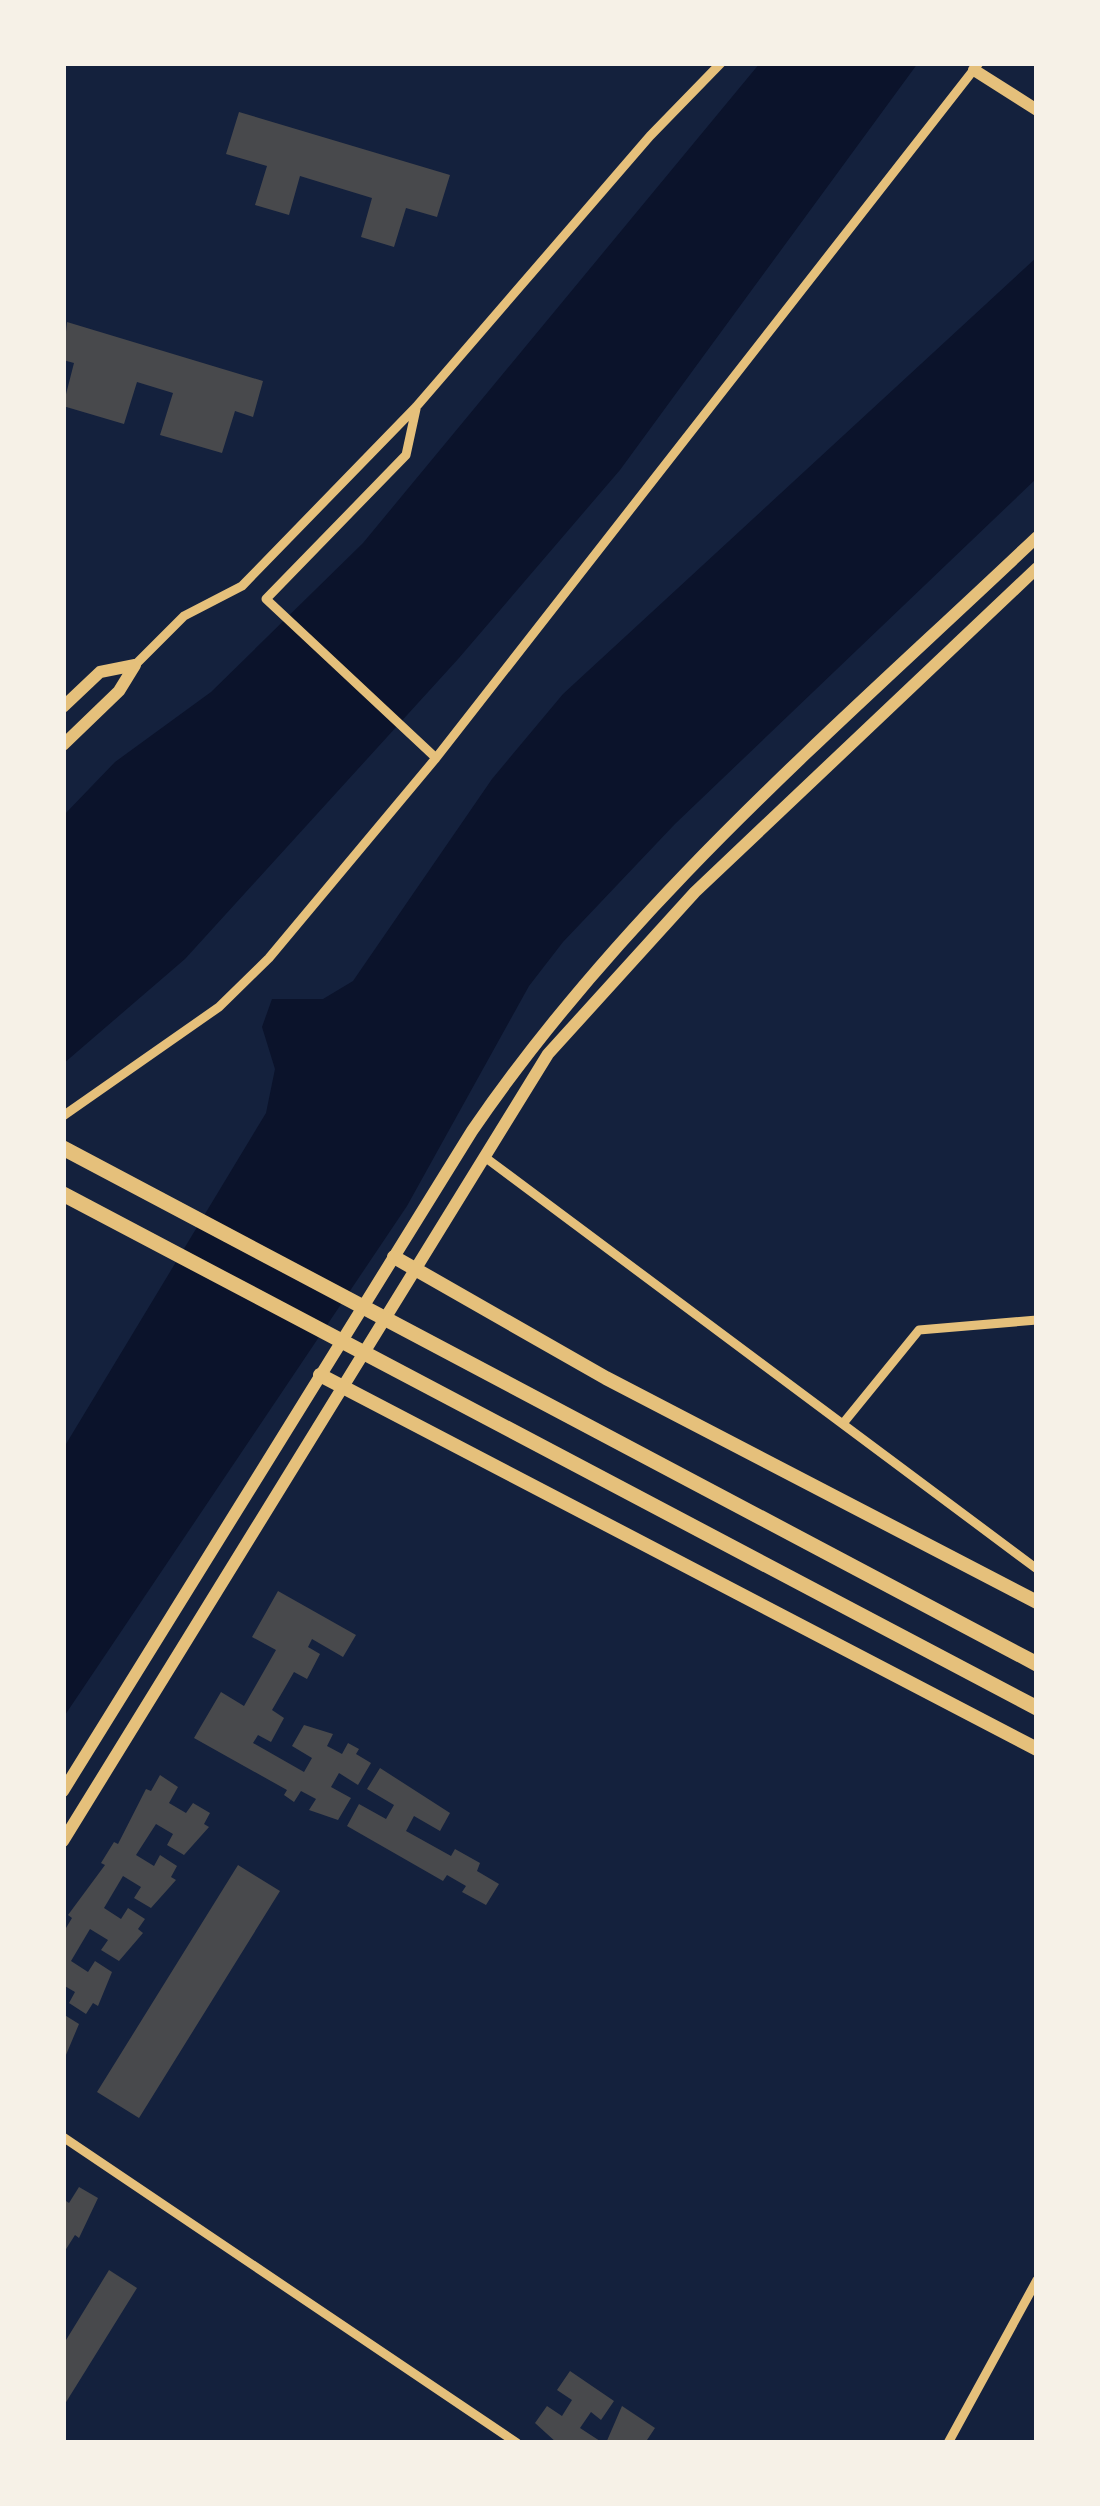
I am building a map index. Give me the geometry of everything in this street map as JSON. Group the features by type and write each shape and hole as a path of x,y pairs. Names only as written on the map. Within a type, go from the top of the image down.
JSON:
{"main road":[{"path":"63,1148 1037,1664"},
{"path":"63,1194 1037,1708"},
{"path":"394,1257 606,1378 1037,1602"},
{"path":"320,1375 1037,1749"}],"street":[{"path":"63,745 119,691 135,665 184,616 242,586 416,407 650,136 721,63"},
{"path":"63,1116 245,984 436,758 977,67 1037,110"},
{"path":"416,407 406,455 266,599 436,758"},
{"path":"63,1791 518,1062 588,973 678,878 1037,538"},
{"path":"63,1841 548,1054 605,984 695,892 1037,568"},
{"path":"63,707 100,672 135,665"},
{"path":"486,1157 1037,1568"},
{"path":"845,1421 919,1330 1037,1320"},
{"path":"63,2138 517,2443"},
{"path":"948,2443 1037,2279"}],"water":[{"path":"760,63 918,63 620,470 459,658 185,959 63,1064 63,816 115,762 211,692 363,543"},
{"path":"1037,257 1037,478 675,824 563,942 529,986 407,1206 63,1718 63,1449 266,1113 275,1069 262,1027 272,999 323,999 353,981 492,779 563,694"}],"building":[{"path":"239,112 450,175 437,217 406,208 394,247 361,237 372,198 300,176 289,215 255,205 267,166 226,154"},
{"path":"67,322 263,381 253,417 235,411 222,453 160,435 173,393 137,382 124,424 63,406 74,363 63,360"},
{"path":"278,1591 356,1635 343,1657 312,1639 308,1647 320,1654 307,1679 294,1672 272,1710 284,1718 271,1742 258,1735 253,1743 304,1772 312,1758 292,1746 304,1725 333,1734 327,1746 342,1754 348,1743 359,1749 356,1754 371,1763 358,1785 339,1773 331,1787 351,1798 338,1820 309,1810 316,1799 301,1791 294,1802 284,1795 287,1790 194,1738 221,1692 244,1706 276,1650 252,1637"},
{"path":"380,1768 450,1813 440,1831 414,1816 406,1831 451,1856 455,1849 480,1863 477,1871 499,1884 486,1905 462,1892 466,1886 447,1875 443,1881 347,1826 359,1804 386,1819 394,1805 367,1789"},
{"path":"160,1775 178,1787 169,1803 186,1813 193,1803 210,1813 204,1824 209,1827 184,1855 167,1845 173,1834 156,1824 136,1855 154,1866 160,1855 177,1866 171,1877 176,1880 151,1908 134,1898 141,1887 123,1876 104,1908 121,1919 128,1908 145,1919 138,1929 143,1933 119,1961 101,1950 108,1940 90,1929 71,1961 88,1972 95,1961 112,1972 98,2006 93,2003 86,2014 69,2003 75,1992 63,1985 63,1933 72,1918 68,1915 105,1865 101,1863 114,1842 118,1844 146,1789 151,1791"},
{"path":"238,1865 280,1891 139,2118 97,2092"},
{"path":"63,2014 79,2024 63,2062"},
{"path":"79,2187 98,2198 79,2238 75,2235 63,2254 63,2199 69,2203"},
{"path":"109,2270 137,2288 63,2407 63,2345"},
{"path":"570,2371 614,2401 601,2420 591,2412 580,2428 603,2443 557,2443 535,2423 547,2406 562,2416 572,2400 557,2390"},
{"path":"622,2406 655,2428 645,2443 606,2443"}]}
